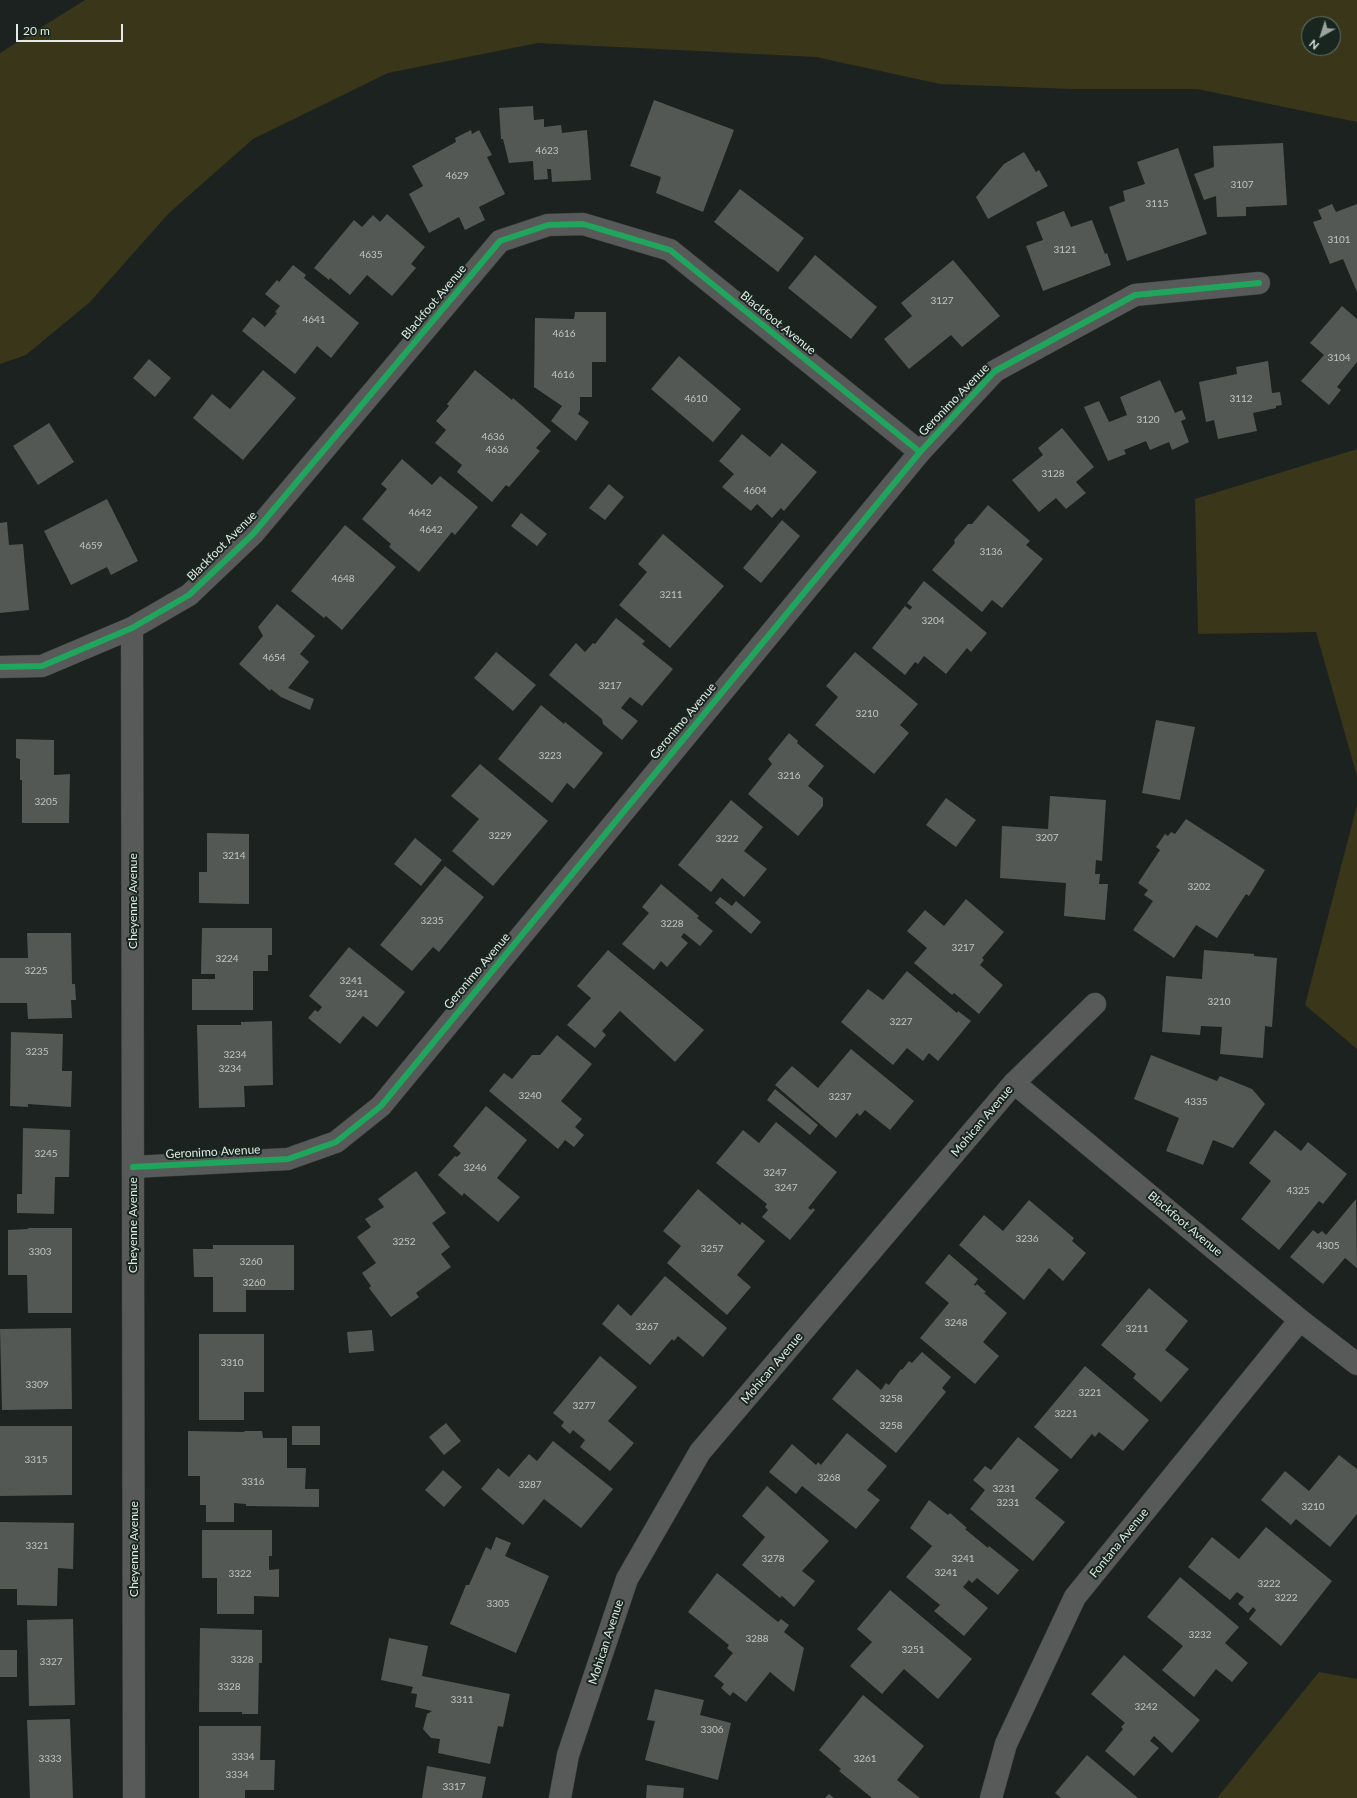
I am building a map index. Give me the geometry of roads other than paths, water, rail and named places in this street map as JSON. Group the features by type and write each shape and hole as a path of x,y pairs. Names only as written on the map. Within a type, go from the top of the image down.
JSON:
{"street":[{"name":"Blackfoot Avenue","path":"0,667 42,666 132,628 188,595 253,534 500,241 548,224 583,224 670,250 920,452"},
{"name":"Geronimo Avenue","path":"133,1167 288,1159 336,1142 381,1106 920,452 995,371 1135,295 1259,283"},
{"name":"Cheyenne Avenue","path":"132,628 134,1798"},
{"name":"Mohican Avenue","path":"560,1798 568,1756 627,1579 700,1452 1014,1083 1095,1004"},
{"name":"Blackfoot Avenue","path":"1014,1083 1300,1320 1357,1364"},
{"name":"Fontana Avenue","path":"991,1798 1006,1744 1075,1598 1300,1320"}]}
